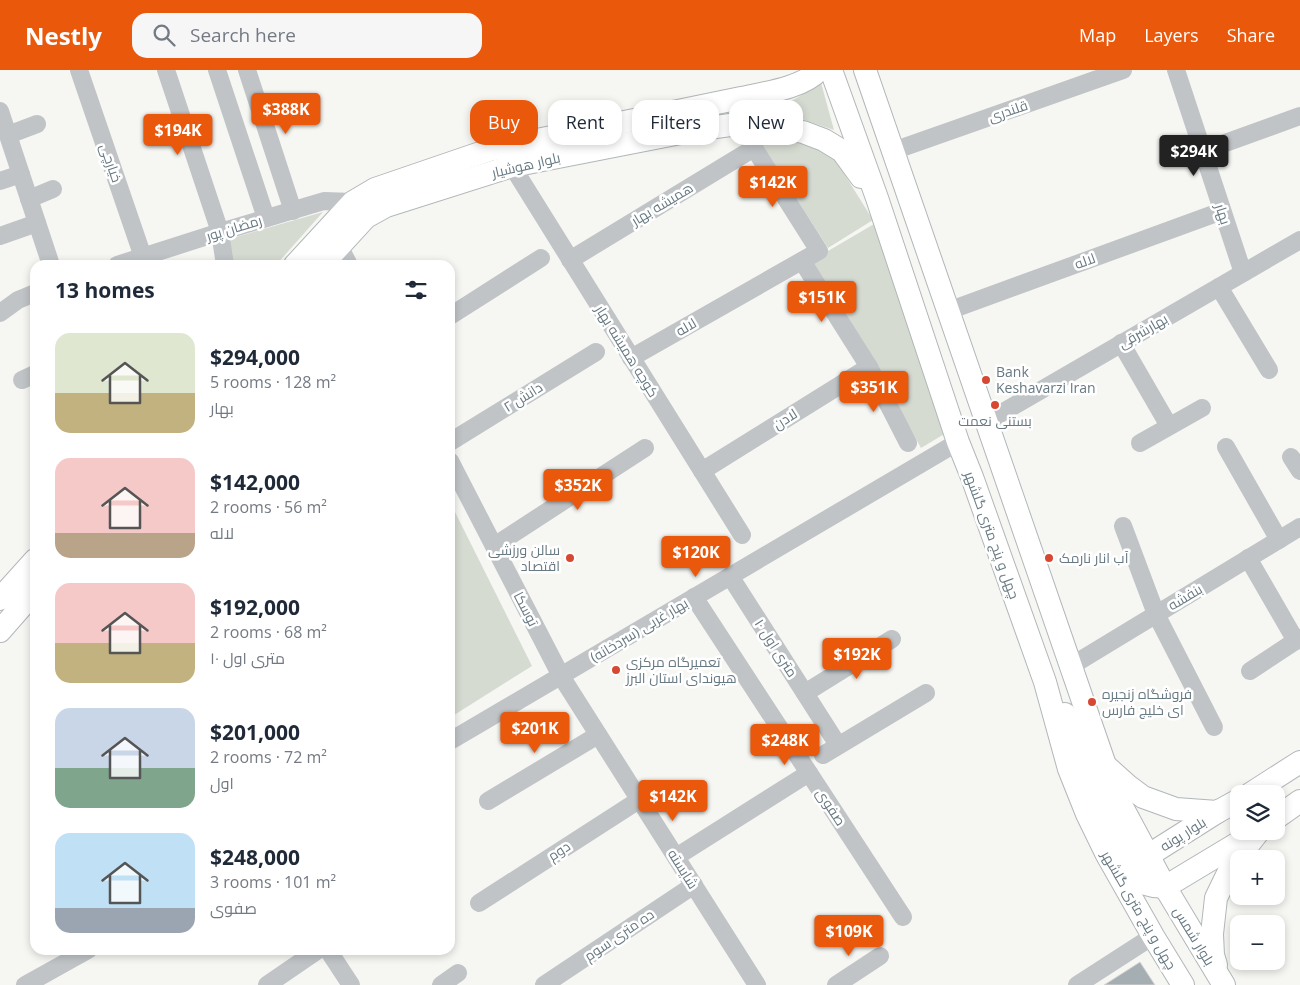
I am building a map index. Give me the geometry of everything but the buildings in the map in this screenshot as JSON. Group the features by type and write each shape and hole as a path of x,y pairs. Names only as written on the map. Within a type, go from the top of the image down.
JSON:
{"main road":[{"name":"بلوار هوشیار","path":"300,260 354,202 375,189 489,150 741,98 806,81 819,70"},
{"name":"چهل و پنج متری گلشهر","path":"831,70 877,198 958,442 1044,682 1069,769 1106,854 1155,929 1183,985"},
{"path":"865,70 1105,765 1137,847 1142,865 1141,891 1143,899 1155,929 1195,985"},
{"path":"741,98 749,100"},
{"name":"بلوار هوشیار","path":"344,255 366,217 386,206 512,166 693,130 729,125"},
{"name":"بلوار هوشیار","path":"803,132 824,140 842,151 877,198"},
{"path":"0,599 30,566"},
{"path":"0,631 30,597"},
{"path":"1044,682 1062,707 1087,762 1137,847 1165,887"},
{"path":"1264,785 1300,762"},
{"name":"بلوار پونه","path":"1105,765 1143,797 1176,810 1217,812"},
{"path":"1285,812 1300,801"},
{"name":"بلوار پونه","path":"1137,847 1230,805"},
{"path":"1217,812 1207,829 1207,840 1212,846 1221,848 1233,846"},
{"path":"1142,883 1165,887 1243,840"},
{"path":"1221,981 1213,955 1212,934 1216,898 1231,867 1251,840"},
{"name":"بلوار شمس","path":"1165,887 1221,981"},
{"path":"1155,929 1178,909"}],"street":[{"name":"خیارچی","path":"79,70 143,257"},
{"path":"166,70 220,232 224,260"},
{"path":"216,70 266,218"},
{"path":"248,70 293,211"},
{"name":"قلندری","path":"893,151 1122,70"},
{"name":"بهار","path":"1176,70 1243,273"},
{"path":"1203,151 1300,116"},
{"path":"37,124 3,122 49,260"},
{"name":"همیشه بهار","path":"570,260 754,148 819,251"},
{"name":"کوچه همیشه بهار","path":"512,166 742,535"},
{"path":"0,181 21,174"},
{"path":"29,199 53,188"},
{"name":"رمضان پور","path":"133,260 324,201 354,202"},
{"name":"لاله","path":"948,311 1222,211"},
{"path":"0,236 37,223"},
{"name":"بهارشرقی","path":"986,422 1300,240"},
{"name":"لاله","path":"631,358 819,251"},
{"path":"455,313 541,258"},
{"path":"802,261 869,367 908,443"},
{"path":"1219,287 1269,370"},
{"path":"0,313 18,300 30,295"},
{"path":"1121,344 1169,426"},
{"name":"دانش ۲","path":"455,439 596,352"},
{"name":"لادن","path":"702,471 869,367"},
{"path":"1140,443 1202,408"},
{"name":"بهار غربی (سردخانه)","path":"455,739 958,442"},
{"path":"1226,447 1279,540"},
{"path":"494,546 645,448"},
{"name":"توسکا","path":"455,471 561,676"},
{"path":"1122,526 1156,614 1214,727"},
{"name":"بنفشه","path":"1071,666 1300,527"},
{"path":"1248,558 1298,639 1250,671"},
{"name":"۱۰ متری اول","path":"730,576 838,745"},
{"name":"صفوی","path":"694,597 903,917"},
{"path":"805,693 892,639"},
{"name":"شایسته","path":"561,676 755,984"},
{"path":"823,755 926,692"},
{"path":"488,801 598,735"},
{"path":"676,857 809,773"},
{"name":"دوم","path":"479,903 639,800"},
{"name":"ده متری سوم","path":"544,985 694,885"},
{"path":"1077,985 1155,929"},
{"path":"25,985 79,955"},
{"path":"267,985 311,955"},
{"path":"331,955 350,985"},
{"path":"836,985 880,956"},
{"path":"441,985 458,972"}],"shaded area":[{"path":"820,79 834,130 803,120 803,100 793,100 808,91"},
{"path":"803,141 815,144 833,156 873,220 828,248 762,145 803,145"},
{"path":"323,212 280,260 232,260 229,239"},
{"path":"874,224 946,433 921,448 885,382 811,261"},
{"path":"455,512 532,666 455,714"}],"place":[{"name":"Bank Keshavarzi Iran","path":"986,380"},
{"name":"بستنی نعمت","path":"995,405"},
{"name":"سالن ورزشی اقتصاد","path":"570,558"},
{"name":"آب انار نارمک","path":"1049,558"},
{"name":"تعمیرگاه مرکزی هیوندای استان البرز","path":"616,670"},
{"name":"فروشگاه زنجیره ای خلیج فارس","path":"1092,702"}]}
